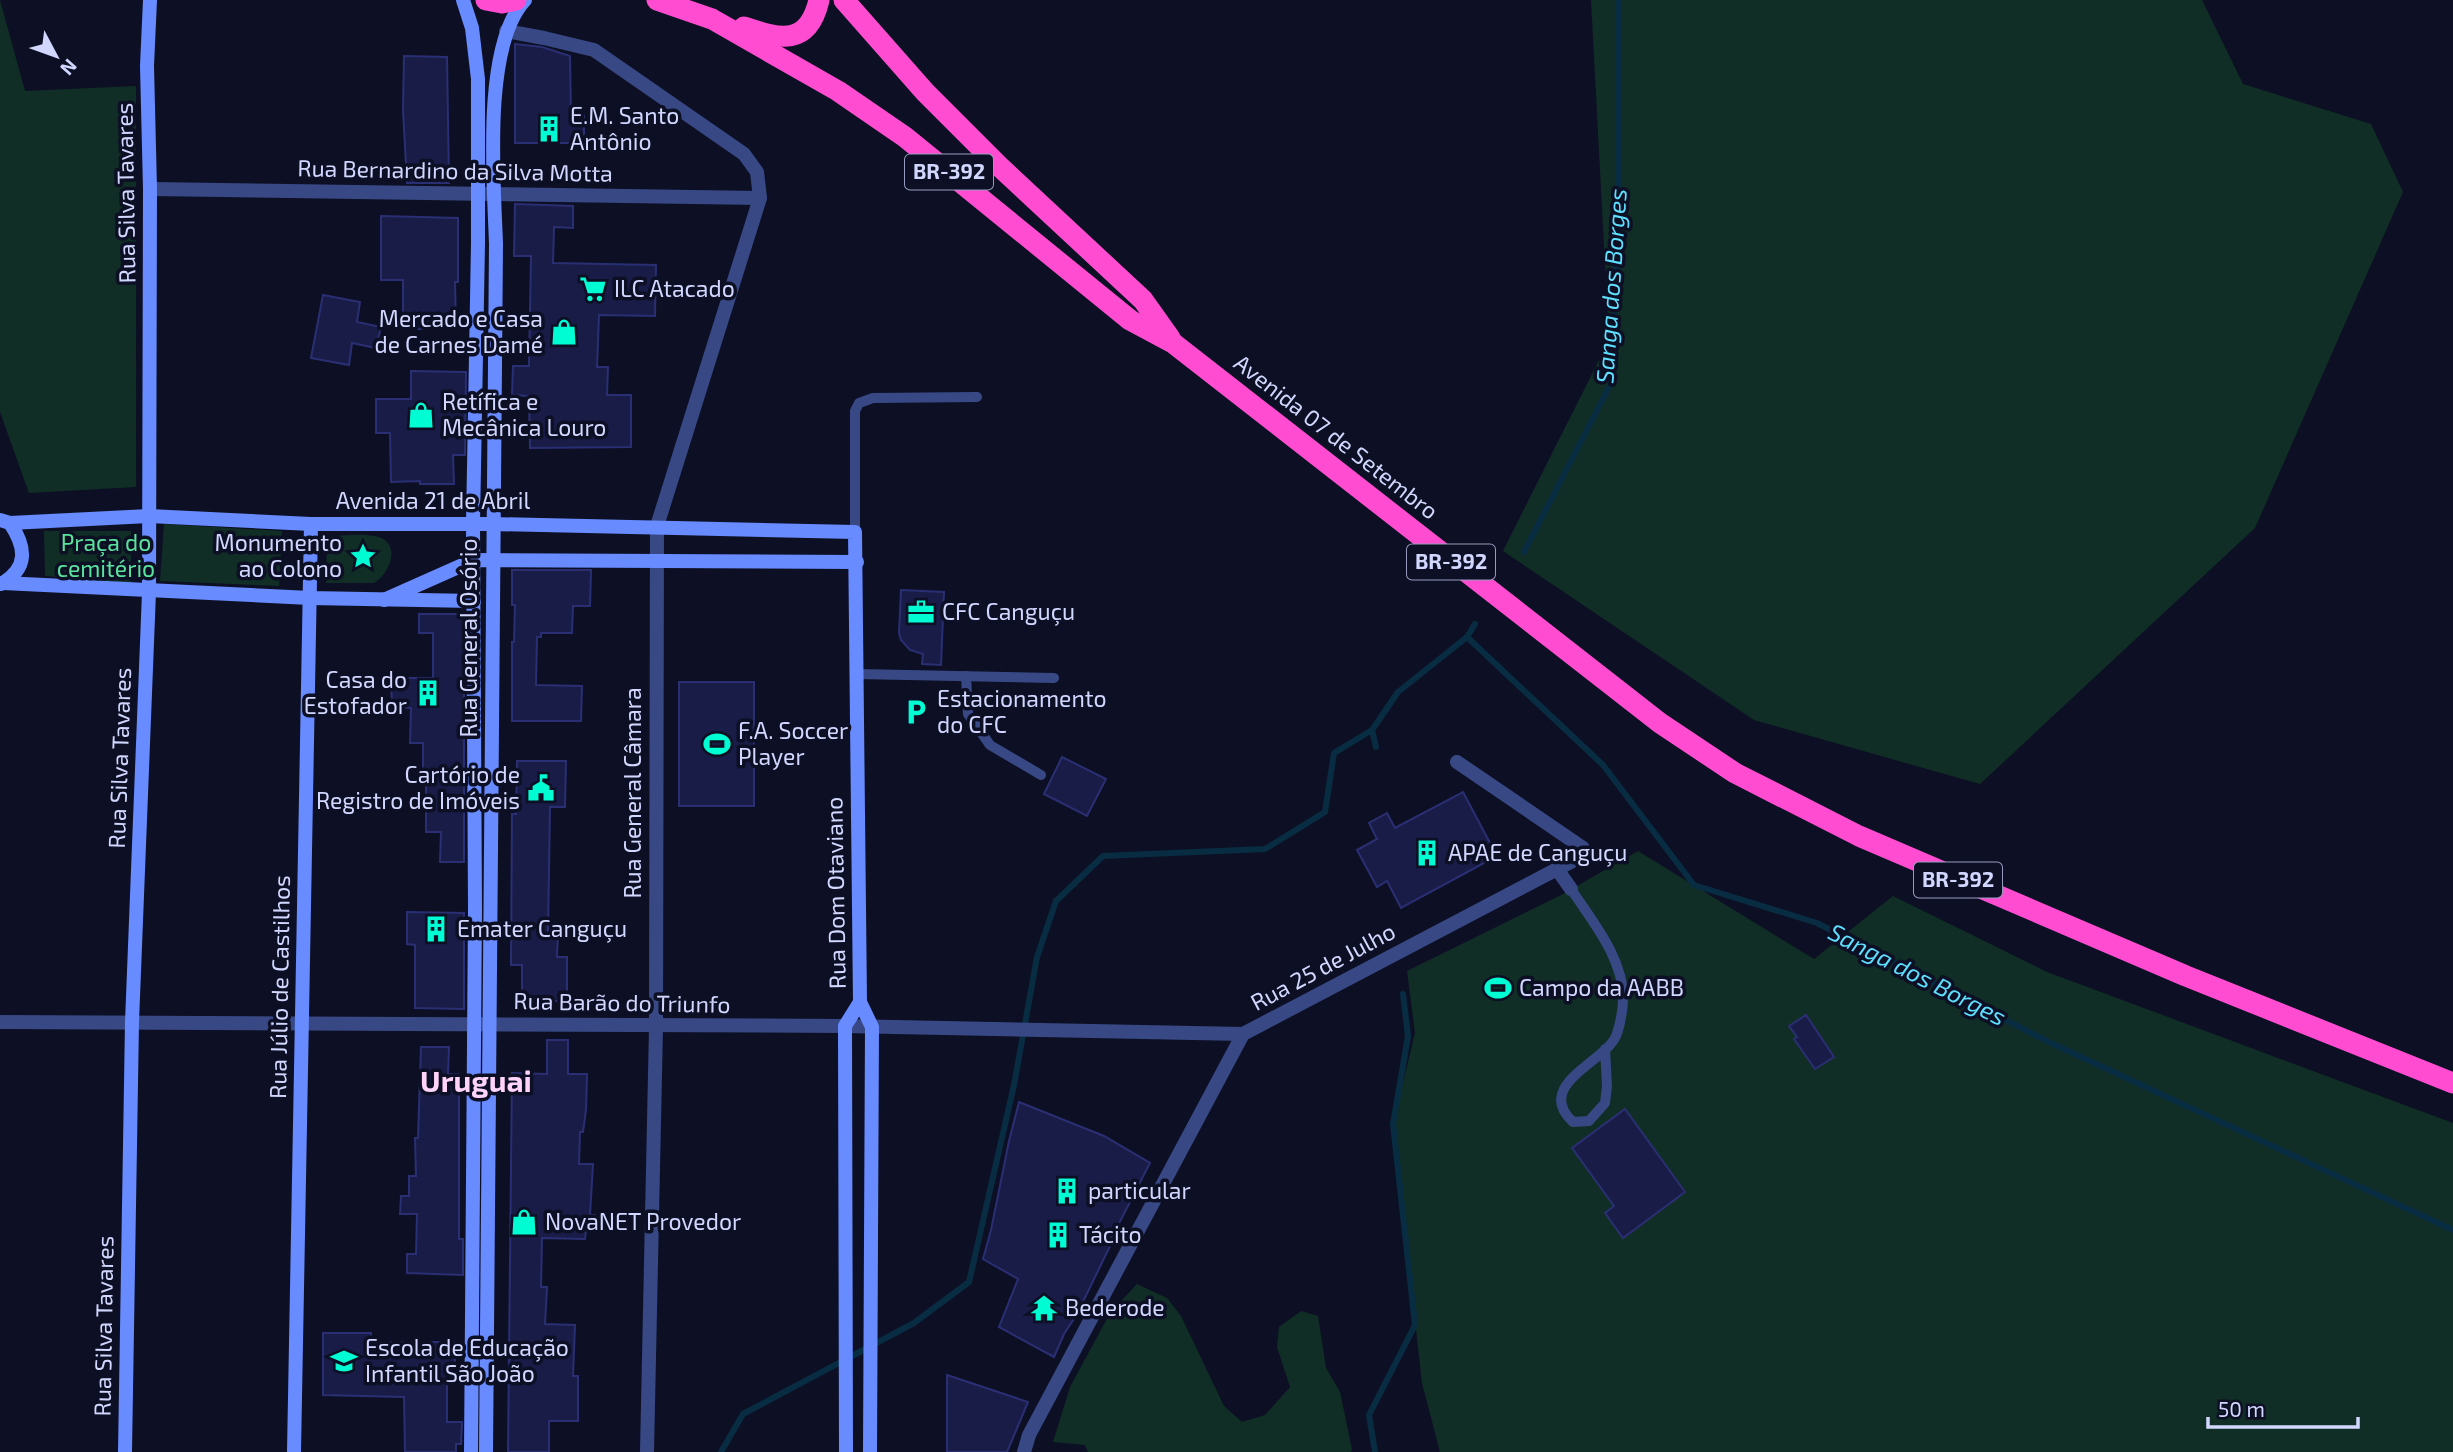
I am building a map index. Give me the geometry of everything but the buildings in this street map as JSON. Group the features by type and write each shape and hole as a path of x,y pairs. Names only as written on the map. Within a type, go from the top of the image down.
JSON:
{"highway":[{"path":"486,0 502,3 516,0"},
{"name":"Avenida 07 de Setembro","path":"657,0 712,19 838,91 905,137 1130,320 1173,343 1660,723 1735,773 1859,836 1934,870 2186,976 2453,1083"},
{"path":"712,19 777,37 795,36 808,26 819,0"},
{"name":"Avenida 07 de Setembro","path":"844,0 925,92 980,148 1143,300 1173,343"}],"street":[{"name":"Rua Silva Tavares","path":"125,1452 132,1022 149,592 150,189 147,66 150,0"},
{"name":"Rua General Osório","path":"463,0 477,56 478,243 473,524 475,1024 471,1452"},
{"name":"Rua General Osório","path":"486,1452 495,90 506,32 516,10 525,0"},
{"path":"506,32 544,37 594,50 744,154 757,172 760,198"},
{"name":"Rua Bernardino da Silva Motta","path":"150,189 760,198"},
{"name":"Rua General Câmara","path":"647,1452 656,1027 657,526 760,198"},
{"name":"Avenida 21 de Abril","path":"3,520 149,516 311,524 657,526 855,532"},
{"path":"2,584 12,577 23,556 22,545 3,520"},
{"name":"Rua Júlio de Castilhos","path":"294,1452 311,524"},
{"name":"Rua Dom Otaviano","path":"855,532 860,1002 872,1027 870,1452"},
{"path":"384,600 474,559 857,562"},
{"path":"2,584 310,598 474,601"},
{"name":"Rua 25 de Julho","path":"1024,1452 1029,1435 1243,1034 1581,856 1583,848 1457,762"},
{"path":"1557,869 1572,889"},
{"name":"Rua Dom Otaviano","path":"845,1026 860,1002"},
{"name":"Rua Barão do Triunfo","path":"0,1021 656,1027 845,1026 1243,1034"},
{"path":"845,1026 846,1452"},
{"path":"846,1235 871,1236"},
{"path":"846,1381 870,1380"}],"lane":[{"path":"855,532 855,411 859,403 873,398 977,397"},
{"path":"857,674 1054,678"},
{"path":"966,676 968,714 990,745 1041,775"},
{"path":"1572,889 1620,971 1623,1000 1616,1037 1570,1080 1561,1101 1564,1113 1573,1122 1589,1121 1605,1103 1605,1049"}],"green space":[{"path":"0,0 25,91 136,86 136,487 29,493 0,412"},
{"path":"1591,0 2202,0 2243,84 2371,124 2403,192 2255,528 1980,784 1754,720 1503,551 1609,340"},
{"path":"164,524 282,531 279,586 160,581"},
{"name":"Praça do cemitério","path":"44,531 131,531 131,583 45,576"},
{"path":"362,535 383,539 391,550 386,572 374,583 326,583 327,536"},
{"path":"1638,851 1814,959 1893,896 2047,972 2453,1123 2453,1452 1440,1452 1422,1383 1393,1124 1415,1033 1407,971 1563,894"},
{"path":"1137,1284 1167,1298 1181,1316 1224,1406 1242,1422 1265,1415 1290,1387 1277,1347 1279,1327 1301,1311 1318,1316 1326,1368 1340,1392 1351,1452 1088,1452 1085,1445 1053,1442 1070,1387 1110,1313"}],"waterway":[{"name":"Sanga dos Borges","path":"1524,552 1610,385 1619,230 1619,0"},
{"name":"Sanga dos Borges","path":"1475,624 1467,637 1603,765 1694,885 1817,923 2049,1042 2453,1230"},
{"path":"1376,747 1372,730 1398,692 1467,637"},
{"path":"721,1452 743,1414 914,1323 969,1282 1014,1085 1037,957 1056,901 1103,856 1265,849 1325,812 1334,753 1372,730"},
{"path":"1375,1452 1369,1415 1415,1325 1393,1124 1408,1036 1403,994"}],"place":[{"name":"E.M. Santo Antônio","path":"549,129"},
{"name":"ILC Atacado","path":"593,289"},
{"name":"Mercado e Casa de Carnes Damé","path":"564,332"},
{"name":"Retífica e Mecânica Louro","path":"421,415"},
{"name":"Monumento ao Colono","path":"363,556"},
{"name":"CFC Canguçu","path":"921,612"},
{"name":"Casa do Estofador","path":"428,693"},
{"name":"Estacionamento do CFC","path":"916,712"},
{"name":"F.A. Soccer Player","path":"717,744"},
{"name":"Cartório de Registro de Imóveis","path":"541,788"},
{"name":"APAE de Canguçu","path":"1427,853"},
{"name":"Emater Canguçu","path":"436,929"},
{"name":"Campo da AABB","path":"1498,988"},
{"name":"particular","path":"1067,1191"},
{"name":"NovaNET Provedor","path":"524,1222"},
{"name":"Tácito","path":"1058,1235"},
{"name":"Bederode","path":"1044,1308"},
{"name":"Escola de Educação Infantil São João","path":"344,1361"}],"district":[{"name":"Uruguai","path":"476,1082"}]}
